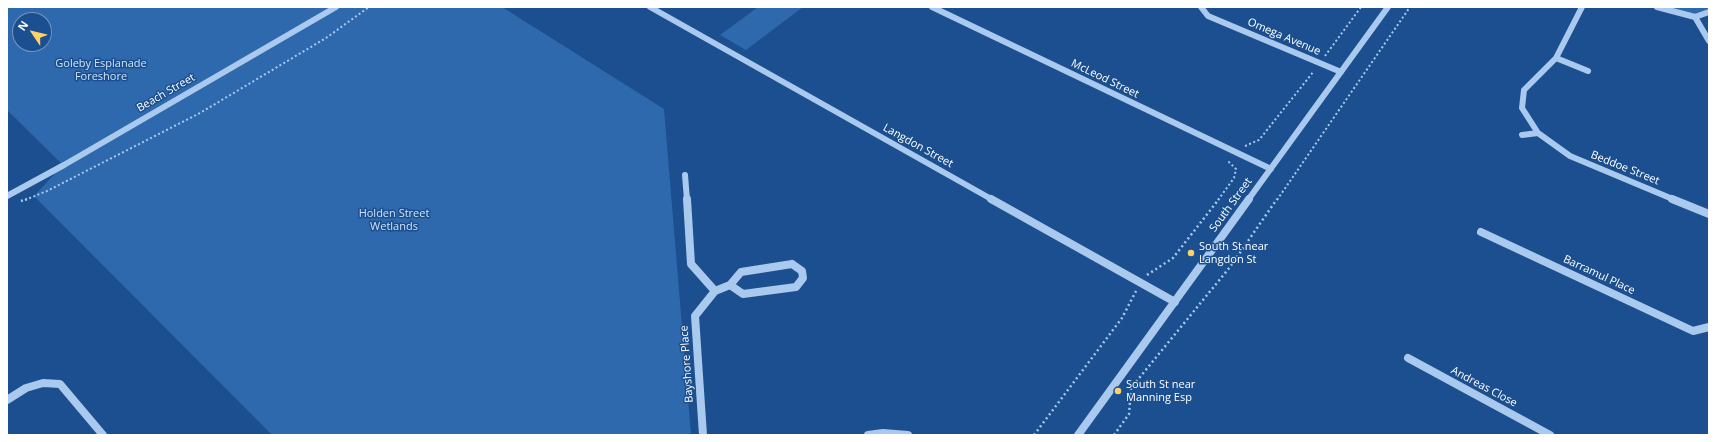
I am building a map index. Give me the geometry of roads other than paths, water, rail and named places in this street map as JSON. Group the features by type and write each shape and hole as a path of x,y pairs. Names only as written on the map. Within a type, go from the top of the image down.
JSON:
{"street":[{"name":"Beach Street","path":"7,196 64,165 336,7"},
{"name":"Langdon Street","path":"650,7 1175,302"},
{"name":"McLeod Street","path":"932,7 1271,169"},
{"name":"Omega Avenue","path":"1201,7 1208,16 1341,72"},
{"name":"South Street","path":"1078,435 1388,7"},
{"name":"Beddoe Street","path":"1582,7 1556,58 1524,90 1522,108 1538,132 1570,156 1709,214"},
{"path":"1657,7 1695,16 1709,12"},
{"path":"1695,16 1709,41"},
{"path":"1556,58 1588,71"},
{"path":"1522,135 1538,132"},
{"path":"685,175 691,264 715,291"},
{"name":"Barramul Place","path":"1481,232 1693,331 1709,327"},
{"name":"Bayshore Place","path":"703,435 695,316 715,291 730,285 741,272 792,264 802,271 803,278 796,287 743,294 730,285"},
{"name":"Andreas Close","path":"1408,358 1550,435"},
{"path":"7,400 26,388 43,383 60,384 103,435"},
{"path":"868,435 883,433 908,435"}],"place":[{"name":"South St near Langdon St","path":"1191,253"},
{"name":"South St near Manning Esp","path":"1118,391"}],"park label":[{"name":"Goleby Esplanade Foreshore","path":"101,70"},
{"name":"Holden Street Wetlands","path":"394,220"}]}
